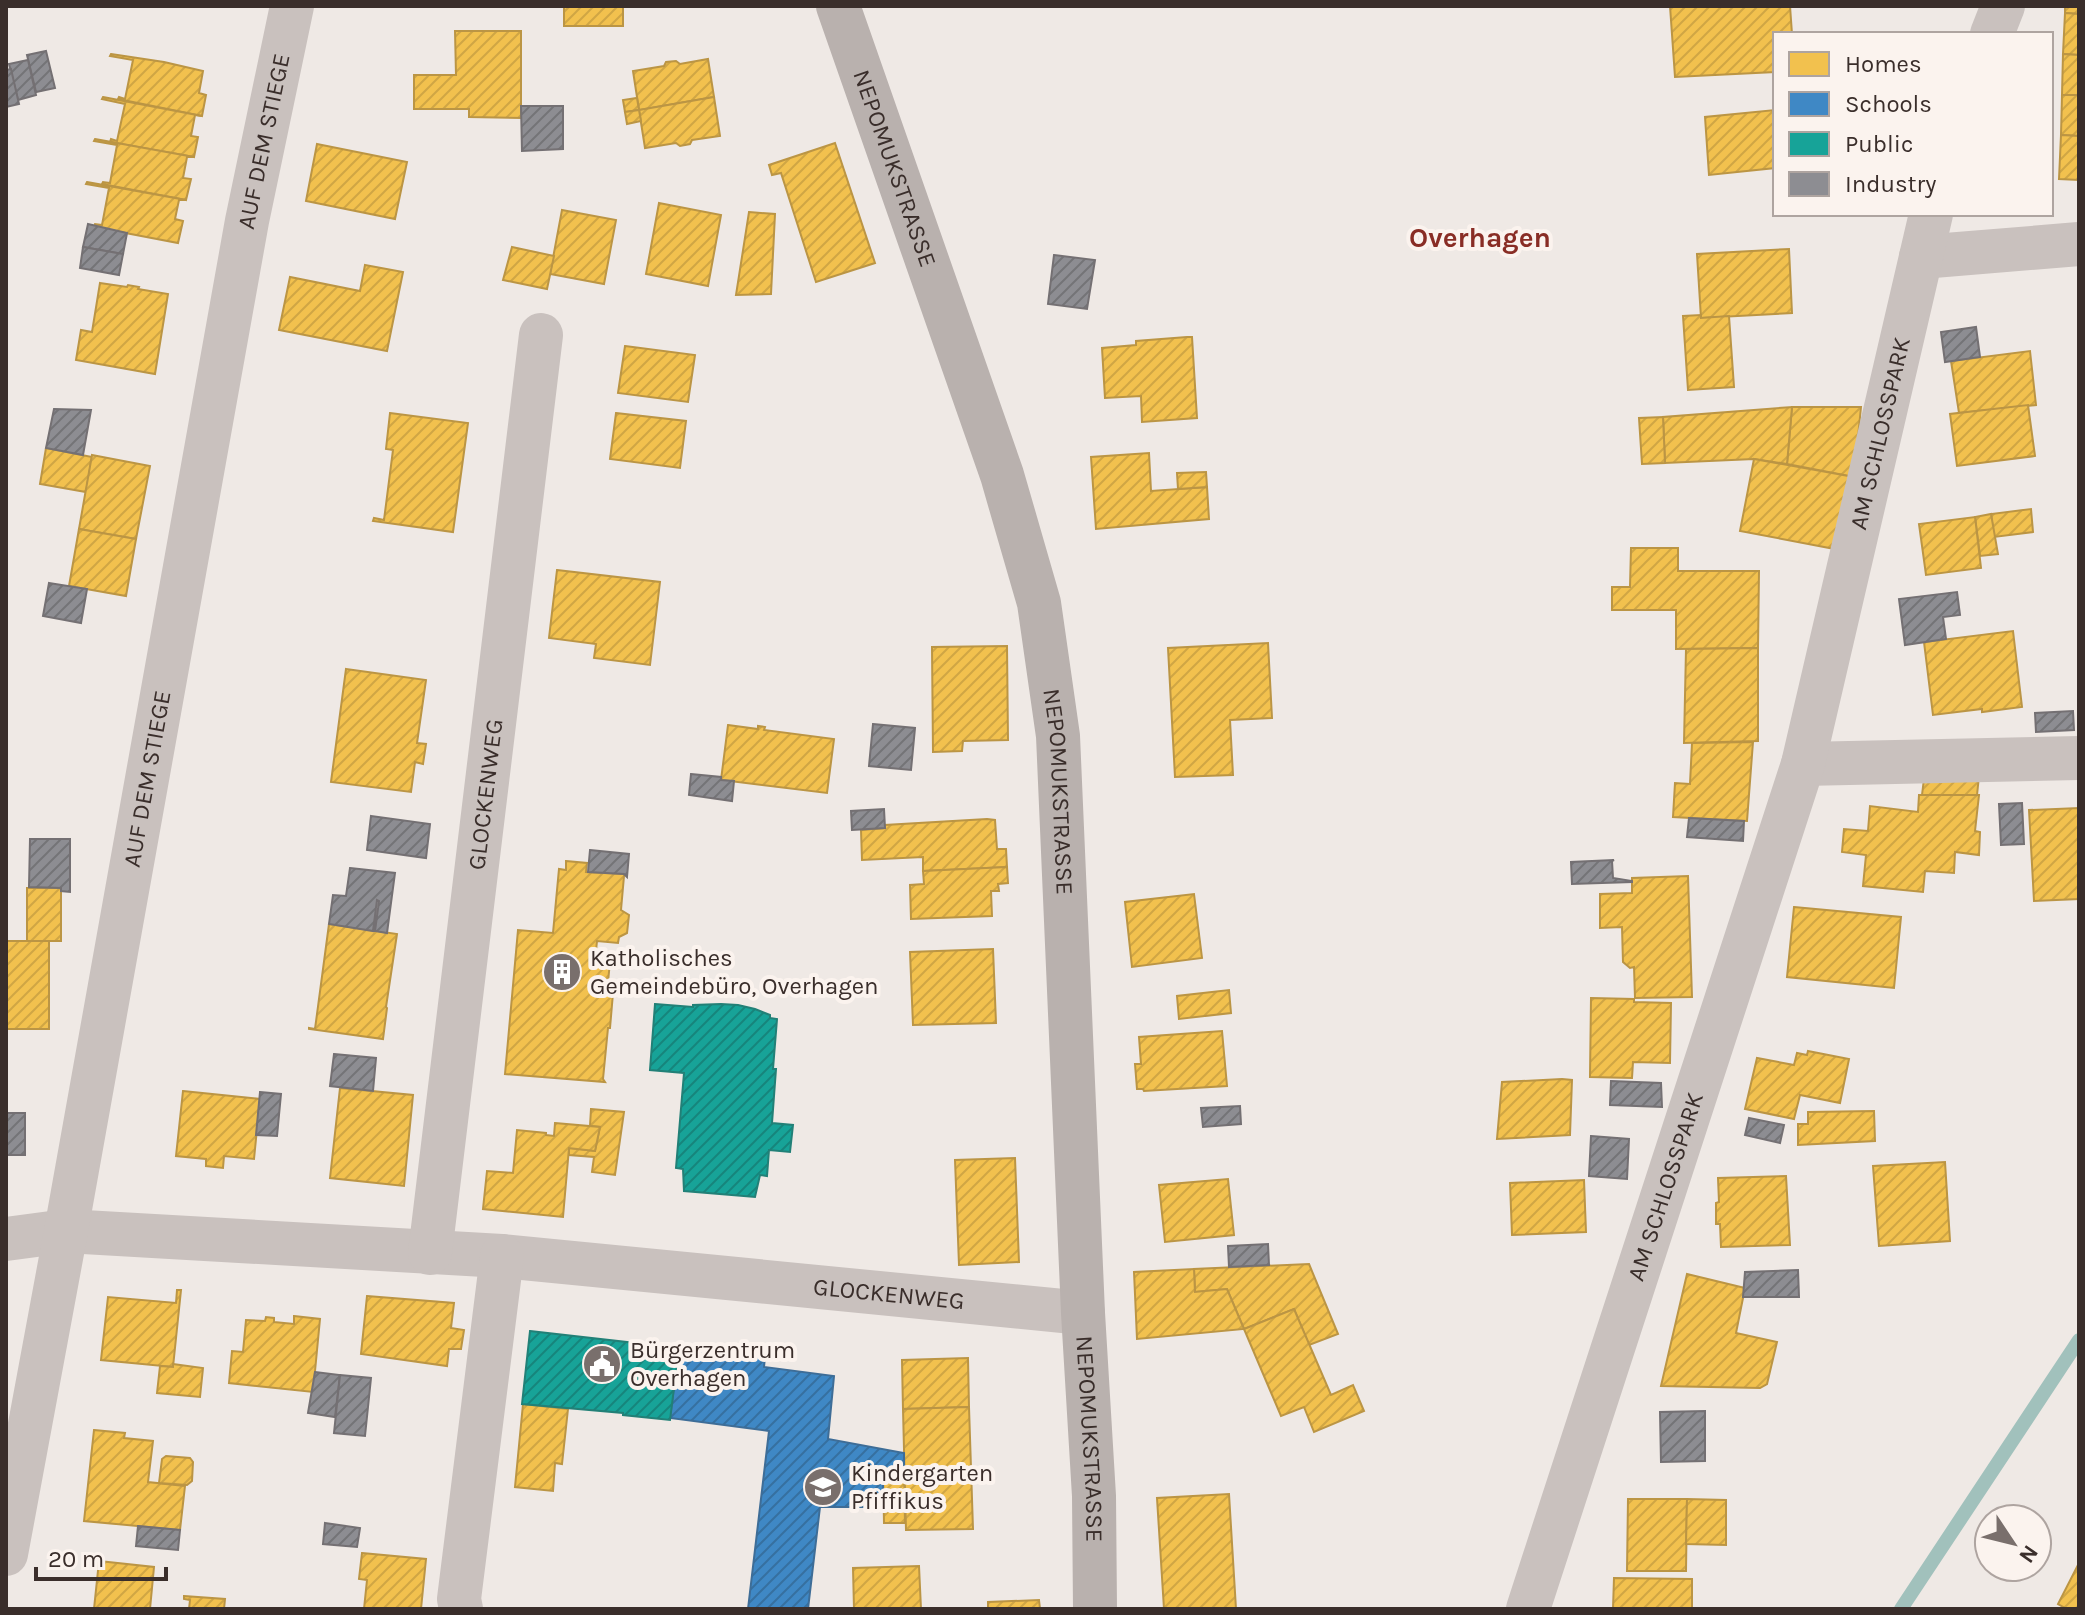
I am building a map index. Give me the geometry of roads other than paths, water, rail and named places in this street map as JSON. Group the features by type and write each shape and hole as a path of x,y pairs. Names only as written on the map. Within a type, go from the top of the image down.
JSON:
{"main road":[{"name":"NEPOMUKSTRASSE","path":"838,6 1002,475 1039,603 1058,736 1094,1496 1095,1609"}],"street":[{"name":"AUF DEM STIEGE","path":"6,1554 247,221 292,6"},
{"path":"1993,32 2003,6"},
{"name":"AM SCHLOSSPARK","path":"1528,1609 1803,764 1931,216"},
{"path":"1921,257 2079,244"},
{"name":"GLOCKENWEG","path":"430,1253 541,335"},
{"path":"1803,764 2079,758"},
{"name":"GLOCKENWEG","path":"6,1239 66,1231 502,1256 1083,1313"},
{"path":"461,1609 459,1599 502,1256"}],"waterway":[{"path":"1901,1609 2079,1340"}],"place":[{"name":"Katholisches Gemeindebüro, Overhagen","path":"562,972"},
{"name":"Bürgerzentrum Overhagen","path":"602,1364"},
{"name":"Kindergarten Pfiffikus","path":"823,1487"}],"district":[{"name":"Overhagen","path":"1480,237"}]}
